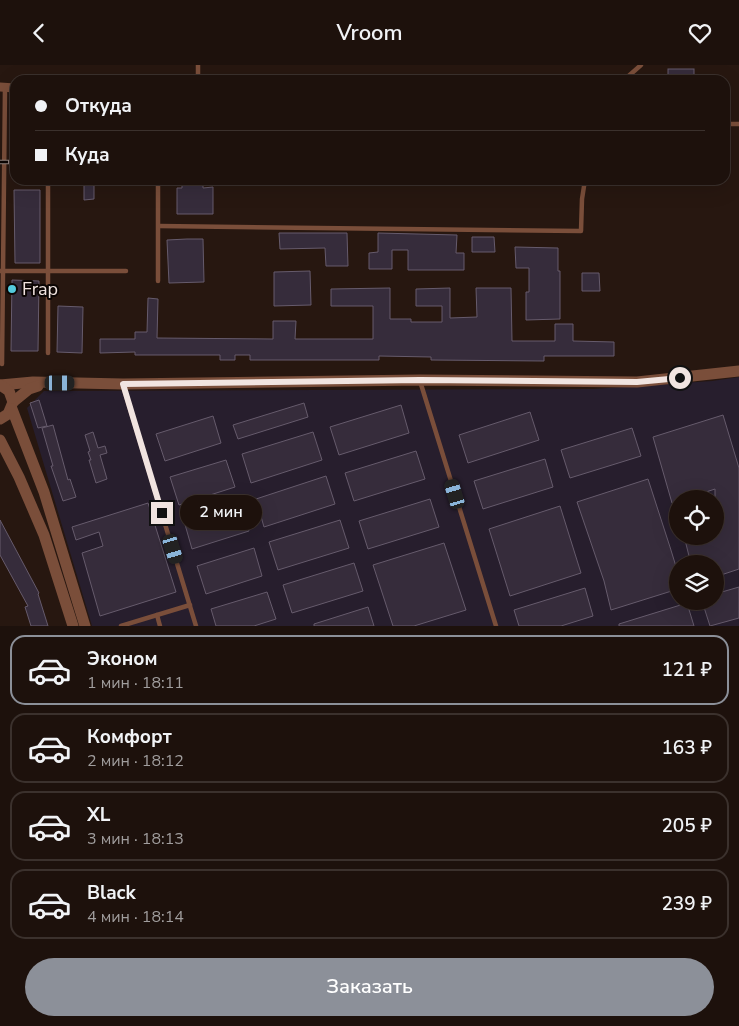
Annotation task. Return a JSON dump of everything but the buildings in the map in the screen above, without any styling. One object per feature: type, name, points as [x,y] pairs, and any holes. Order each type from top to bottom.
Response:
[{"type":"street","points":[[0,385],[33,382],[123,384],[420,380],[637,382],[739,371]]},
{"type":"street","points":[[0,419],[8,414],[12,406],[29,389],[52,383]]},
{"type":"street","points":[[0,385],[9,391],[12,406],[44,492],[85,626]]},
{"type":"street","points":[[0,440],[19,477],[44,535],[73,626]]},
{"type":"lane","points":[[630,75],[641,65]]},
{"type":"lane","points":[[2,364],[2,271],[7,88]]},
{"type":"lane","points":[[48,185],[48,353]]},
{"type":"lane","points":[[158,185],[158,281]]},
{"type":"lane","points":[[159,226],[581,231],[582,199],[585,185]]},
{"type":"lane","points":[[2,271],[126,271]]},
{"type":"lane","points":[[420,380],[496,626]]},
{"type":"lane","points":[[123,384],[196,626]]},
{"type":"lane","points":[[121,626],[190,605]]},
{"type":"lane","points":[[157,615],[160,626]]},
{"type":"shaded area","points":[[739,377],[739,626],[92,626],[27,408],[44,391],[593,389],[712,381]]},
{"type":"railway","points":[[0,162],[10,162]]},
{"type":"place","name":"Frap","points":[[12,289]]},
{"type":"route","points":[[162,513],[123,384],[420,380],[637,382],[680,378]]}]
